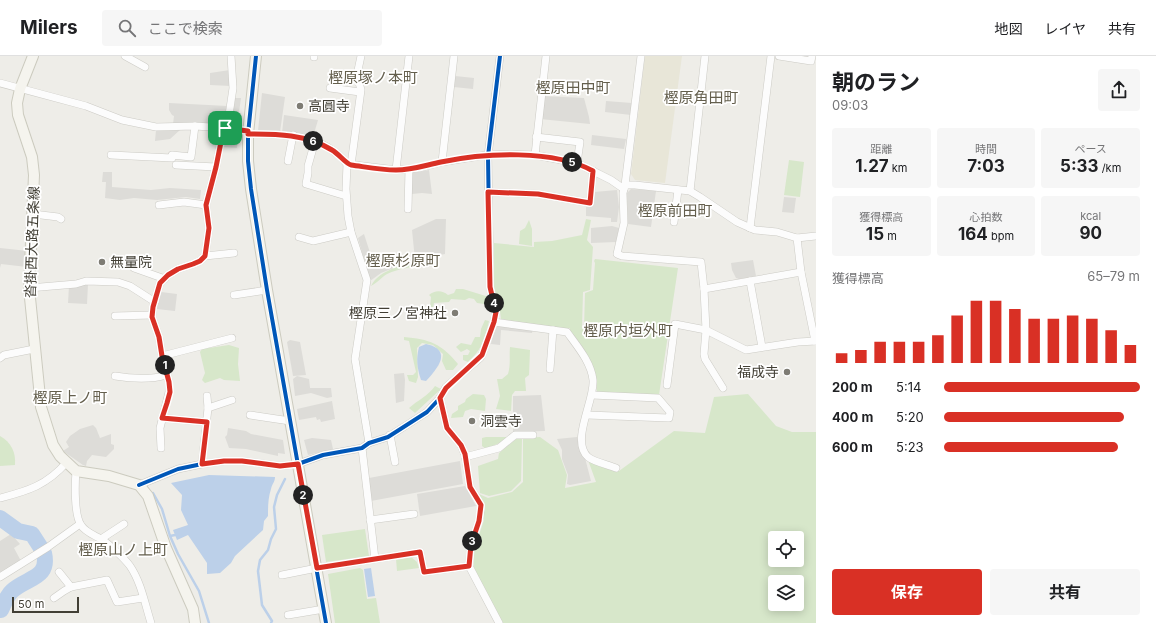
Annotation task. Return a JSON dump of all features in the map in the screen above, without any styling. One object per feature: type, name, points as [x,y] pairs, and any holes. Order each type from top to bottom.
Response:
[{"type":"main road","name":"沓掛西大路五条線","points":[[33,56],[20,89],[17,103],[18,114],[32,157],[34,175],[29,288],[40,407],[53,445],[76,471]]},
{"type":"main road","points":[[256,56],[248,132],[248,162],[251,189],[267,290],[326,623]]},
{"type":"main road","points":[[76,471],[109,476],[139,485],[148,496],[166,548],[193,609],[195,623]]},
{"type":"street","points":[[125,56],[145,67]]},
{"type":"street","points":[[161,448],[160,439],[162,418],[170,392],[159,337],[152,315],[160,283],[168,275],[178,269],[200,261],[205,256],[209,228],[206,205],[233,88],[231,56]]},
{"type":"street","points":[[361,56],[357,75],[360,92],[349,164],[346,196],[351,232],[367,280],[355,359],[369,443]]},
{"type":"street","points":[[396,170],[409,56]]},
{"type":"street","points":[[442,162],[454,56]]},
{"type":"street","points":[[139,485],[178,469],[202,464],[224,461],[242,461],[280,466],[298,464],[324,455],[362,448],[369,443],[390,435],[427,412],[440,398],[446,388],[482,355],[496,312],[490,287],[488,156],[500,56]]},
{"type":"street","points":[[534,155],[546,56]]},
{"type":"street","points":[[641,56],[625,187],[623,193],[624,223],[617,254],[701,262],[706,330],[704,354],[705,359],[723,388]]},
{"type":"street","points":[[690,191],[705,56]]},
{"type":"street","points":[[750,228],[772,56]]},
{"type":"street","points":[[779,56],[807,58]]},
{"type":"street","points":[[0,83],[86,106],[122,120],[156,127],[195,126],[293,135],[332,149],[349,164],[396,170],[419,168],[442,162],[488,156],[493,154],[534,155],[577,162],[625,187],[635,185],[690,191],[700,196],[737,222],[755,230],[777,232],[797,238],[816,236]]},
{"type":"street","points":[[330,88],[360,92]]},
{"type":"street","points":[[110,155],[172,158],[172,155],[191,157],[195,126]]},
{"type":"street","points":[[288,161],[293,135]]},
{"type":"street","points":[[536,137],[580,142],[577,162]]},
{"type":"street","points":[[315,142],[308,166],[306,184],[346,196]]},
{"type":"street","points":[[176,165],[216,167]]},
{"type":"street","points":[[408,209],[409,169]]},
{"type":"street","points":[[488,192],[538,194],[590,203],[593,171]]},
{"type":"street","points":[[674,222],[678,190]]},
{"type":"street","points":[[159,205],[184,202],[206,205]]},
{"type":"street","points":[[33,214],[58,217],[61,219]]},
{"type":"street","points":[[304,236],[313,242],[351,232]]},
{"type":"street","points":[[667,385],[675,324],[706,330],[746,350],[798,342],[815,341],[801,272],[797,238]]},
{"type":"street","points":[[205,256],[234,253]]},
{"type":"street","points":[[134,268],[165,279]]},
{"type":"street","points":[[704,289],[801,272]]},
{"type":"street","points":[[29,288],[76,284],[86,281],[118,282],[130,286],[155,302]]},
{"type":"street","points":[[750,281],[762,347]]},
{"type":"street","points":[[234,295],[267,290]]},
{"type":"street","points":[[115,316],[152,315]]},
{"type":"street","points":[[494,322],[567,332],[588,364],[593,380],[592,395],[582,437],[582,449],[589,458],[616,468]]},
{"type":"street","points":[[550,368],[553,330]]},
{"type":"street","points":[[162,356],[232,338]]},
{"type":"street","points":[[0,358],[4,355],[34,349]]},
{"type":"street","points":[[115,376],[138,379],[158,378],[167,375]]},
{"type":"street","points":[[587,415],[669,418],[670,412],[658,398],[592,395]]},
{"type":"street","points":[[202,464],[207,422],[208,396]]},
{"type":"street","points":[[440,398],[447,428],[461,445],[470,487],[481,505],[471,545],[469,566],[499,623]]},
{"type":"street","points":[[208,408],[232,400]]},
{"type":"street","points":[[250,414],[290,421]]},
{"type":"street","points":[[162,418],[207,422]]},
{"type":"street","points":[[390,435],[395,462]]},
{"type":"street","points":[[465,458],[499,448],[516,436],[533,435]]},
{"type":"street","points":[[362,448],[375,559]]},
{"type":"street","points":[[0,498],[35,488],[50,479],[67,462]]},
{"type":"street","points":[[76,471],[75,486],[80,524],[87,531],[101,539],[129,565],[143,598],[151,623]]},
{"type":"street","points":[[370,520],[414,514]]},
{"type":"street","points":[[0,577],[48,547],[80,524]]},
{"type":"street","points":[[101,539],[124,524]]},
{"type":"street","points":[[282,575],[420,552],[424,572],[469,566]]},
{"type":"street","points":[[59,572],[71,588]]},
{"type":"street","points":[[54,598],[71,588],[107,580],[117,602],[143,598]]},
{"type":"street","points":[[288,615],[324,609]]},
{"type":"shaded area","points":[[645,56],[682,56],[665,183],[635,180],[631,174]]},
{"type":"shaded area","points":[[230,70],[231,86],[210,85],[210,73]]},
{"type":"shaded area","points":[[455,76],[474,78],[473,89],[454,87]]},
{"type":"shaded area","points":[[262,93],[285,97],[280,132],[258,131]]},
{"type":"shaded area","points":[[543,96],[584,98],[590,124],[540,119]]},
{"type":"shaded area","points":[[235,98],[241,98],[237,127],[229,127]]},
{"type":"shaded area","points":[[606,101],[632,103],[631,115],[605,112]]},
{"type":"shaded area","points":[[169,103],[228,106],[224,126],[173,124],[174,116],[169,110]]},
{"type":"shaded area","points":[[284,115],[318,120],[313,137],[298,133],[282,133]]},
{"type":"shaded area","points":[[156,130],[180,130],[170,139],[155,141]]},
{"type":"shaded area","points":[[230,131],[238,133],[237,148],[223,147],[226,134]]},
{"type":"shaded area","points":[[592,135],[626,139],[624,149],[591,145]]},
{"type":"shaded area","points":[[429,170],[432,194],[412,194],[412,173]]},
{"type":"shaded area","points":[[103,172],[112,172],[112,187],[151,190],[170,188],[201,190],[200,199],[186,197],[157,200],[134,198],[120,200],[105,198],[106,182],[102,182]]},
{"type":"shaded area","points":[[631,189],[656,191],[651,227],[628,224],[627,193]]},
{"type":"shaded area","points":[[617,190],[619,207],[617,222],[611,222],[611,218],[586,216],[586,207],[592,207],[594,192]]},
{"type":"shaded area","points":[[784,197],[796,198],[794,213],[782,212]]},
{"type":"shaded area","points":[[436,219],[446,219],[445,254],[415,260],[412,230]]},
{"type":"shaded area","points":[[612,226],[619,228],[616,242],[591,243],[591,228]]},
{"type":"shaded area","points":[[364,234],[373,262],[391,255],[396,267],[381,273],[370,281],[358,238]]},
{"type":"shaded area","points":[[0,248],[28,251],[27,267],[1,264],[0,268]]},
{"type":"shaded area","points":[[753,260],[756,276],[739,279],[736,278],[732,270],[731,263]]},
{"type":"shaded area","points":[[88,284],[87,304],[68,303],[69,286]]},
{"type":"shaded area","points":[[161,292],[177,294],[175,311],[157,309],[157,302]]},
{"type":"shaded area","points":[[500,325],[533,329],[532,333],[501,330],[500,345],[491,344],[495,328]]},
{"type":"shaded area","points":[[290,340],[300,342],[306,375],[293,376],[287,342]]},
{"type":"shaded area","points":[[404,373],[404,401],[396,403],[394,374]]},
{"type":"shaded area","points":[[297,376],[309,379],[310,388],[331,388],[332,397],[327,398],[311,393],[295,396],[293,379]]},
{"type":"shaded area","points":[[541,395],[545,431],[513,432],[513,396]]},
{"type":"shaded area","points":[[332,401],[335,419],[321,422],[320,419],[317,420],[316,417],[299,420],[297,409]]},
{"type":"shaded area","points":[[93,425],[96,428],[100,438],[111,434],[111,444],[114,445],[114,449],[106,457],[92,455],[87,461],[86,466],[63,451],[69,447],[66,442],[70,436],[80,429]]},
{"type":"shaded area","points":[[228,428],[283,440],[285,454],[278,453],[278,456],[246,449],[229,448],[225,437],[227,435]]},
{"type":"shaded area","points":[[577,437],[580,450],[585,458],[591,481],[570,485],[567,484],[568,475],[562,459],[562,450],[557,439]]},
{"type":"shaded area","points":[[312,438],[331,440],[333,449],[308,455],[304,440]]},
{"type":"shaded area","points":[[460,461],[463,484],[371,501],[369,478]]},
{"type":"shaded area","points":[[465,486],[476,506],[420,516],[417,494]]},
{"type":"shaded area","points":[[11,534],[20,544],[14,548],[21,561],[0,573],[0,541]]},
{"type":"green space","points":[[789,160],[804,162],[800,197],[784,195]]},
{"type":"green space","points":[[586,219],[591,220],[587,240],[593,247],[590,290],[583,292],[582,328],[584,328],[585,293],[593,290],[595,259],[678,268],[659,395],[597,393],[595,372],[569,333],[570,328],[564,330],[501,319],[499,304],[494,290],[494,243],[534,247],[534,242],[552,241],[582,235]]},
{"type":"green space","points":[[529,220],[532,229],[532,246],[519,244],[520,231],[525,228]]},
{"type":"green space","points":[[426,261],[437,262],[435,265],[416,266],[389,273],[371,286],[375,280],[388,271],[404,265]]},
{"type":"green space","points":[[456,289],[463,289],[489,297],[491,305],[477,303],[474,299],[469,298],[465,300],[451,299],[449,302],[434,303],[431,317],[429,318],[431,297],[429,295],[438,291],[448,295],[454,293]]},
{"type":"green space","points":[[485,320],[489,321],[486,334],[480,348],[468,362],[463,360],[463,355],[468,355],[470,351],[467,349],[461,352],[456,347],[461,343],[471,345],[475,337],[480,337],[481,329]]},
{"type":"green space","points":[[404,337],[421,339],[440,347],[458,364],[453,370],[446,370],[442,361],[443,354],[433,345],[422,343],[417,348],[418,377],[416,383],[409,381],[407,375],[413,375],[416,372],[409,341],[404,340]]},
{"type":"green space","points":[[229,345],[239,348],[238,364],[240,381],[224,380],[220,378],[205,383],[202,380],[205,373],[200,352],[202,349]]},
{"type":"green space","points":[[510,347],[530,350],[529,375],[525,378],[526,391],[515,391],[512,395],[511,411],[496,409],[500,396],[497,379],[502,379],[508,374],[510,364]]},
{"type":"green space","points":[[435,386],[441,389],[415,413],[409,408],[426,395]]},
{"type":"green space","points":[[473,394],[484,395],[486,399],[485,411],[471,409],[465,411],[463,417],[451,418],[452,414],[458,410],[458,406],[465,402],[466,399]]},
{"type":"green space","points":[[748,394],[776,426],[792,432],[816,432],[816,623],[502,623],[474,572],[473,553],[484,520],[484,506],[479,494],[488,498],[512,492],[523,482],[523,438],[540,437],[558,450],[567,475],[565,488],[596,482],[588,460],[619,471],[674,431],[705,433],[714,397]]},
{"type":"green space","points":[[0,436],[10,444],[15,456],[15,465],[0,466]]},
{"type":"green space","points":[[506,437],[506,440],[486,449],[482,446],[482,438]]},
{"type":"green space","points":[[516,439],[522,439],[521,481],[511,491],[489,496],[480,493],[478,466],[498,459],[499,453]]},
{"type":"green space","points":[[365,529],[369,556],[326,562],[322,535]]},
{"type":"green space","points":[[411,557],[417,562],[419,568],[397,571],[396,559]]},
{"type":"green space","points":[[360,568],[363,570],[367,599],[376,598],[380,623],[335,623],[328,574]]},
{"type":"water","points":[[426,344],[439,350],[441,360],[435,371],[426,381],[421,380],[417,360],[419,347]]},
{"type":"water","points":[[209,475],[275,477],[275,480],[271,487],[268,516],[264,521],[263,530],[235,556],[231,563],[220,573],[207,574],[207,563],[188,535],[177,540],[173,530],[188,525],[181,510],[182,495],[171,483]]},
{"type":"water","points":[[371,568],[375,596],[368,597],[364,569]]},
{"type":"waterway","points":[[271,623],[272,621],[262,605],[258,571],[260,560],[268,550],[276,529],[274,507],[277,495],[285,479]]},
{"type":"waterway","points":[[153,493],[162,509],[170,536]]},
{"type":"waterway","points":[[0,518],[18,531],[32,534],[41,548]]},
{"type":"waterway","points":[[175,535],[170,536],[178,554],[199,591],[209,623]]},
{"type":"waterway","points":[[1,610],[7,597],[12,591],[36,576],[44,568],[44,553]]},
{"type":"cycle path","points":[[256,56],[248,134],[248,161],[251,189],[267,290],[326,623]]},
{"type":"cycle path","points":[[139,485],[178,469],[202,464],[224,461],[242,461],[280,466],[298,464],[323,455],[362,448],[369,443],[388,437],[427,412],[440,398],[446,387],[480,358],[494,322],[496,311],[490,287],[488,156],[500,56]]},
{"type":"place","name":"高圓寺","points":[[300,106]]},
{"type":"place","name":"無量院","points":[[102,262]]},
{"type":"place","name":"樫原三ノ宮神社","points":[[455,313]]},
{"type":"place","name":"福成寺","points":[[787,372]]},
{"type":"place","name":"洞雲寺","points":[[472,421]]},
{"type":"district","name":"樫原塚ノ本町","points":[[373,78]]},
{"type":"district","name":"樫原田中町","points":[[573,88]]},
{"type":"district","name":"樫原角田町","points":[[701,98]]},
{"type":"district","name":"樫原前田町","points":[[675,211]]},
{"type":"district","name":"樫原杉原町","points":[[403,261]]},
{"type":"district","name":"樫原内垣外町","points":[[628,331]]},
{"type":"district","name":"樫原上ノ町","points":[[70,398]]},
{"type":"district","name":"樫原山ノ上町","points":[[123,550]]},
{"type":"route","points":[[225,128],[248,131],[248,134],[293,135],[306,138],[332,149],[341,156],[347,164],[351,165],[396,170],[419,168],[442,162],[488,156],[493,154],[511,154],[534,155],[577,162],[593,171],[590,203],[538,194],[488,192],[490,287],[496,312],[494,322],[480,358],[464,370],[446,388],[440,398],[447,428],[461,445],[465,454],[470,487],[481,505],[479,521],[471,545],[469,566],[424,572],[420,552],[317,568],[298,464],[280,466],[242,461],[224,461],[202,464],[207,422],[170,420],[162,418],[170,392],[159,337],[152,317],[153,307],[160,283],[168,275],[178,269],[200,261],[205,256],[209,228],[206,205],[225,128]]}]
